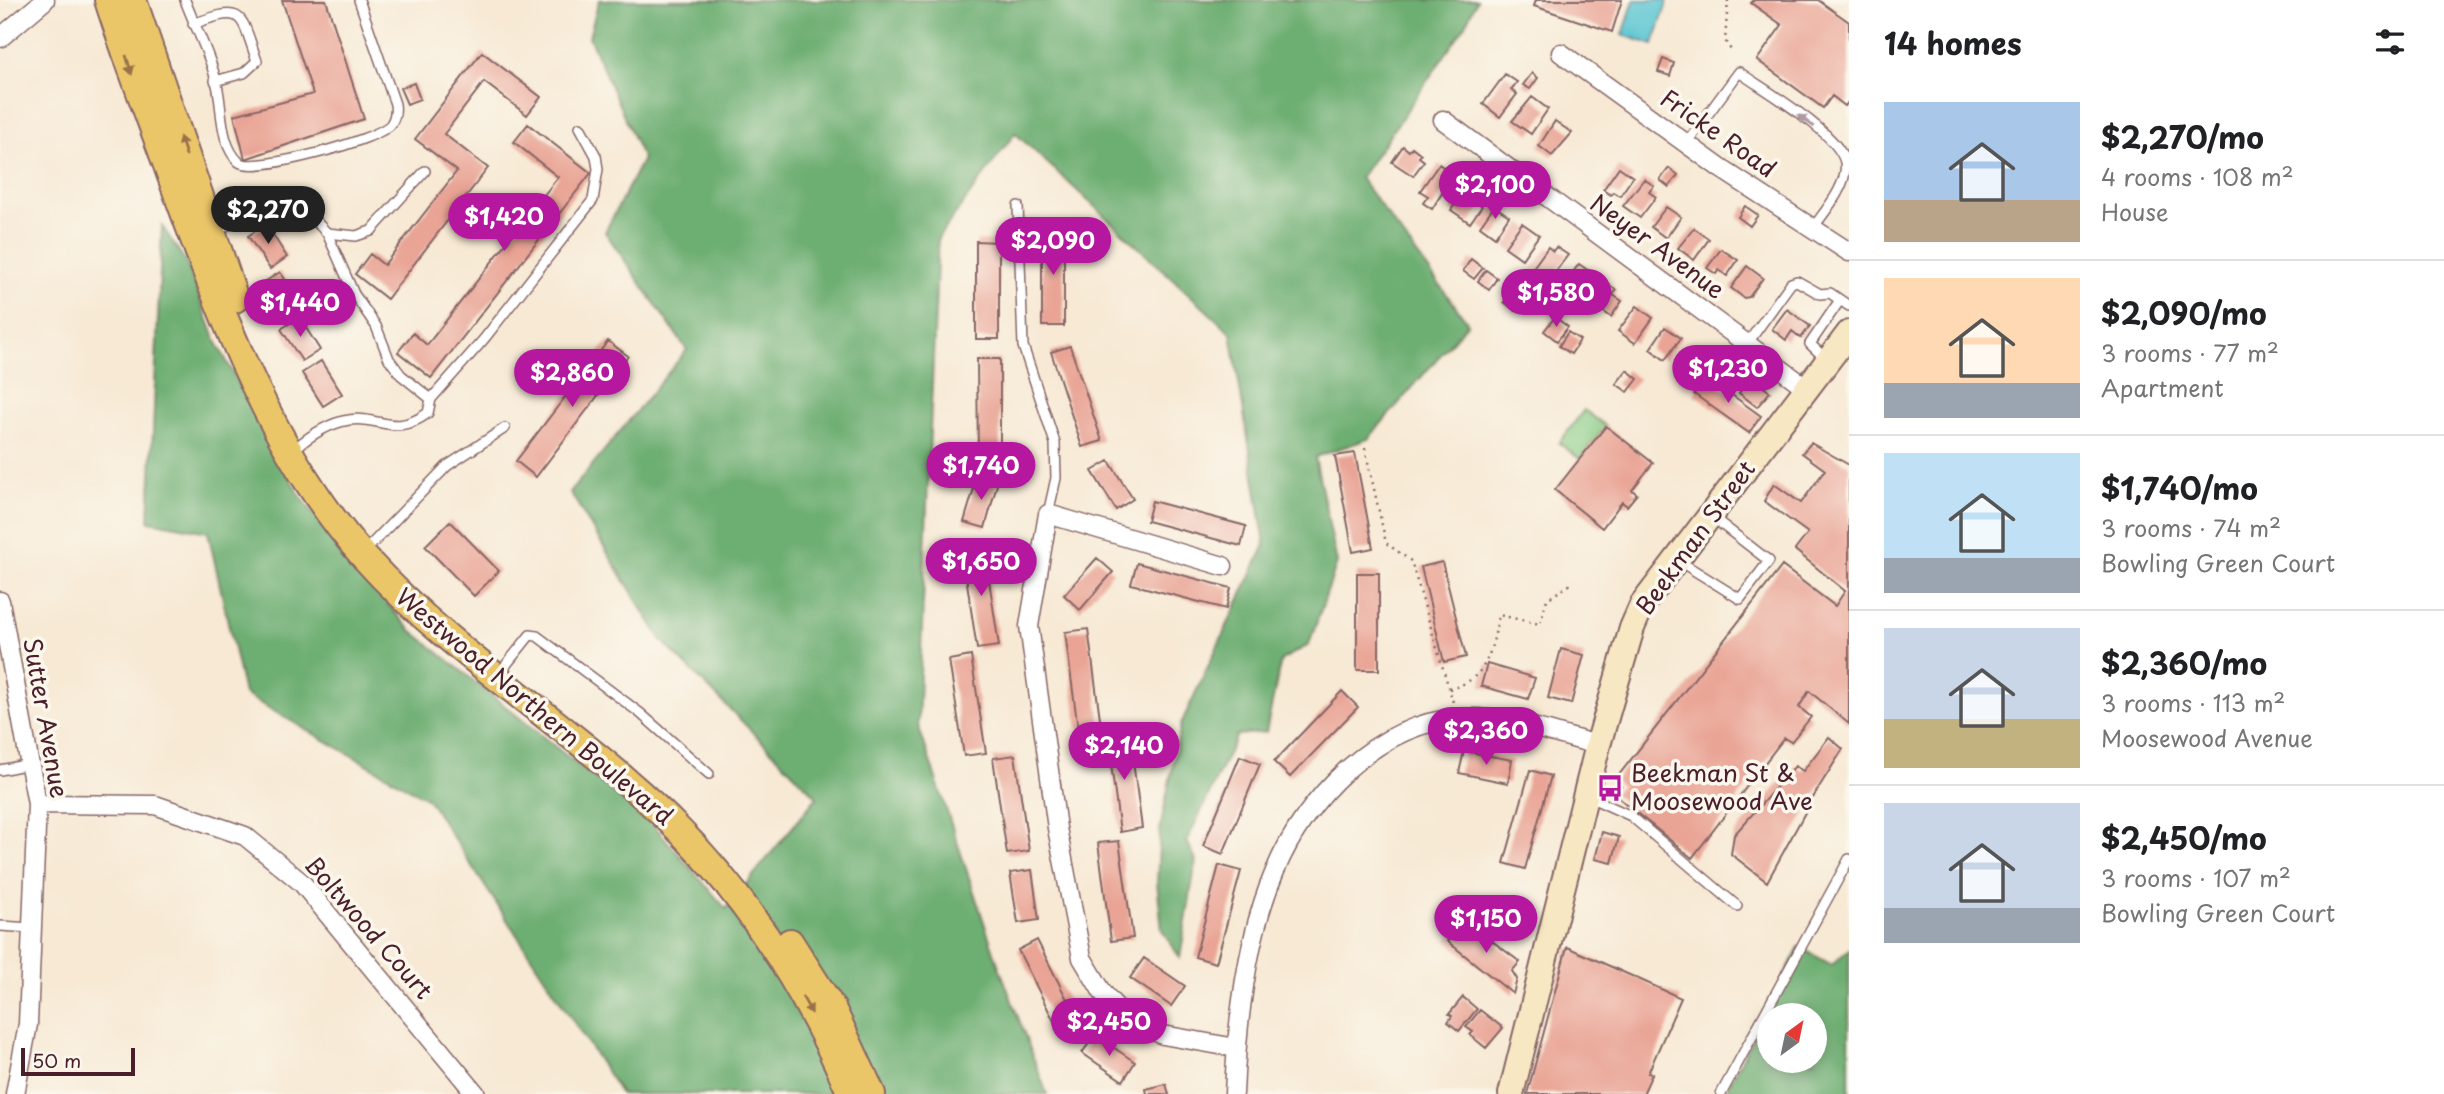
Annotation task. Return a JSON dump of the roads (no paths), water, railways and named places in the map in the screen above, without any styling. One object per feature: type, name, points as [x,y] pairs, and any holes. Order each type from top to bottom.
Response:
[{"type":"main road","name":"Westwood Northern Boulevard","points":[[108,0],[134,84],[297,447],[334,489],[368,548],[438,608],[500,672],[669,820],[708,863],[782,961],[812,1013],[851,1094]]},
{"type":"main road","name":"Westwood Northern Boulevard","points":[[133,0],[204,238]]},
{"type":"main road","name":"Beekman Street","points":[[1511,1094],[1598,745],[1632,628],[1642,605],[1849,333]]},
{"type":"main road","name":"Westwood Northern Boulevard","points":[[500,672],[626,760],[679,807],[719,848],[776,920],[806,966],[855,1054],[872,1094]]},
{"type":"street","points":[[0,38],[45,0]]},
{"type":"street","name":"Fricke Road","points":[[1561,53],[1686,144],[1849,252]]},
{"type":"street","name":"Neyer Avenue","points":[[1443,120],[1808,388]]},
{"type":"street","points":[[1223,566],[1048,513],[1029,626],[1057,828],[1082,958],[1102,993],[1125,1017],[1163,1035],[1236,1048]]},
{"type":"street","name":"Sutter Avenue","points":[[0,601],[37,804],[27,1024],[15,1094]]},
{"type":"street","points":[[1234,1094],[1236,1048],[1262,908],[1275,870],[1289,843],[1331,787],[1362,757],[1416,727],[1458,718],[1501,721],[1598,745]]},
{"type":"street","name":"Boltwood Court","points":[[37,804],[155,804],[245,836],[302,883],[476,1094]]},
{"type":"lane","points":[[185,0],[215,81],[232,152],[239,162],[256,167],[378,134],[390,125],[396,113],[395,104],[359,0]]},
{"type":"lane","points":[[193,24],[224,13],[232,13],[242,19],[257,61],[244,73],[215,81]]},
{"type":"lane","points":[[1686,144],[1739,72],[1835,142],[1846,163],[1842,187],[1813,228]]},
{"type":"lane","points":[[297,447],[331,425],[352,419],[388,425],[415,422],[428,413],[431,398],[484,339],[593,200],[598,169],[596,156],[580,127]]},
{"type":"lane","points":[[327,233],[356,236],[372,231],[425,171]]},
{"type":"lane","points":[[204,238],[277,198],[298,204],[327,233],[354,294],[376,326],[389,359],[401,375],[431,398]]},
{"type":"lane","points":[[1018,206],[1023,345],[1055,443],[1056,478],[1048,513]]},
{"type":"lane","points":[[1747,344],[1791,283],[1797,281],[1820,294],[1830,293],[1845,303],[1810,344],[1829,360]]},
{"type":"lane","points":[[368,548],[447,466],[505,428]]},
{"type":"lane","points":[[1677,560],[1740,599],[1769,561],[1711,516]]},
{"type":"lane","points":[[500,672],[530,635],[537,636],[640,713],[709,774]]},
{"type":"lane","points":[[0,770],[30,764]]},
{"type":"lane","points":[[1586,795],[1631,817],[1737,906]]},
{"type":"lane","points":[[1721,1094],[1849,859]]},
{"type":"lane","points":[[0,926],[32,928]]},
{"type":"water","points":[[1634,0],[1668,0],[1653,45],[1623,35]]},
{"type":"place","name":"Beekman St & Moosewood Ave","points":[[1610,788]]}]
